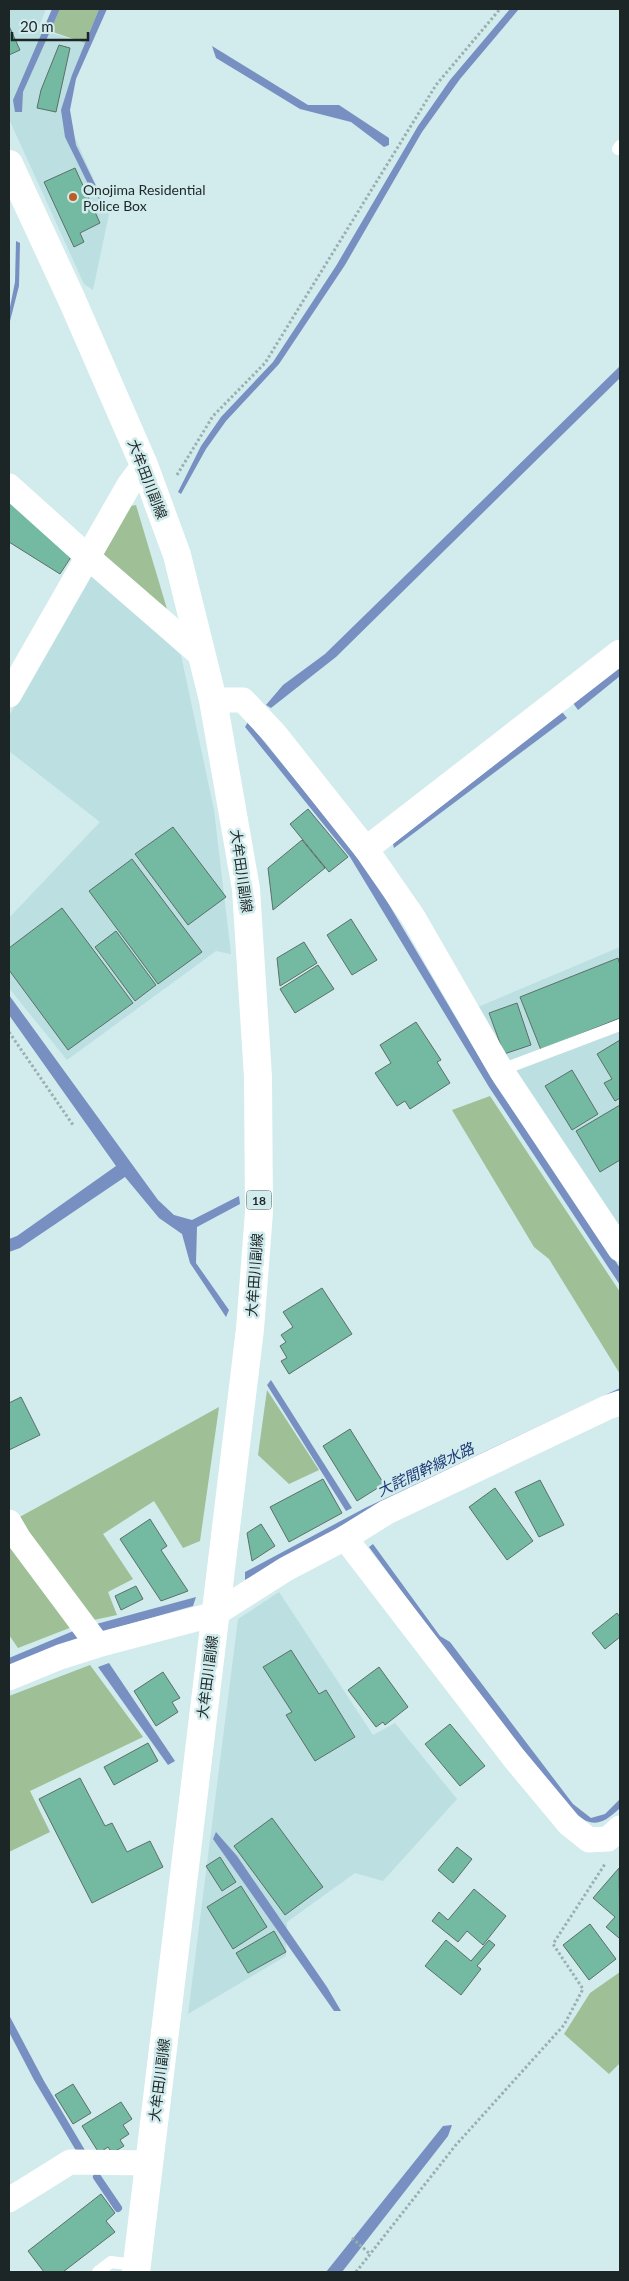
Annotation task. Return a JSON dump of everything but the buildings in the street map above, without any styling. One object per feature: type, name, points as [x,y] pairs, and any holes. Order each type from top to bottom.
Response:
[{"type":"main road","name":"大牟田川副線","points":[[9,164],[72,300],[144,465],[176,555],[213,700],[246,889],[258,1077],[259,1192],[250,1329],[136,2268]]},
{"type":"street","points":[[9,695],[129,485],[144,465]]},
{"type":"street","points":[[9,486],[88,558],[201,655]]},
{"type":"street","points":[[366,849],[620,652]]},
{"type":"street","points":[[213,700],[244,700],[275,734],[366,849],[413,917],[501,1070],[620,1248]]},
{"type":"street","points":[[9,1678],[60,1657],[98,1645],[215,1614],[286,1569],[402,1505],[608,1406],[620,1403]]},
{"type":"street","points":[[9,1522],[19,1539],[98,1645]]},
{"type":"street","points":[[344,1538],[514,1758],[568,1824],[589,1840],[614,1834]]},
{"type":"street","points":[[9,2200],[70,2162],[149,2163]]},
{"type":"lane","points":[[501,1070],[620,1025]]},
{"type":"lane","points":[[98,2272],[111,2262],[136,2268]]},
{"type":"path","points":[[144,465],[168,486],[173,481],[213,416],[265,363],[436,85],[500,9]]},
{"type":"path","points":[[9,1032],[73,1125]]},
{"type":"path","points":[[356,2272],[455,2146],[564,2025],[583,1989],[553,1944],[609,1858],[614,1834]]},
{"type":"path","points":[[352,2238],[370,2254]]},
{"type":"shaded area","points":[[9,9],[46,9],[38,29],[85,43],[64,113],[109,214],[93,290],[84,284],[9,119]]},
{"type":"shaded area","points":[[90,573],[181,655],[214,810],[231,954],[216,951],[67,1060],[9,988],[9,918],[100,822],[9,751],[9,716]]},
{"type":"shaded area","points":[[620,947],[620,1229],[507,1067],[478,1007]]},
{"type":"shaded area","points":[[279,1592],[373,1735],[395,1723],[457,1799],[383,1881],[355,1873],[287,1922],[286,1956],[188,2014],[238,1619]]},
{"type":"green space","points":[[60,9],[99,9],[85,43],[50,31]]},
{"type":"green space","points":[[136,505],[167,609],[101,559],[126,507]]},
{"type":"green space","points":[[490,1096],[620,1292],[620,1374],[549,1259],[534,1247],[452,1110]]},
{"type":"green space","points":[[267,1390],[319,1470],[289,1484],[258,1455]]},
{"type":"green space","points":[[219,1407],[200,1541],[183,1548],[154,1501],[103,1534],[133,1579],[108,1592],[117,1615],[89,1621],[16,1519]]},
{"type":"green space","points":[[16,1545],[72,1627],[18,1648],[9,1635],[9,1548]]},
{"type":"green space","points":[[90,1665],[143,1737],[30,1791],[50,1832],[9,1852],[9,1696]]},
{"type":"green space","points":[[620,1972],[620,2063],[609,2074],[564,2034],[590,1993]]},
{"type":"water","points":[[52,9],[60,9],[23,92],[22,112],[15,112],[13,100]]},
{"type":"water","points":[[99,9],[107,9],[76,79],[70,110],[76,145],[97,188],[100,200],[91,190],[65,137],[61,110],[72,75]]},
{"type":"water","points":[[510,9],[519,9],[460,79],[422,132],[345,265],[279,364],[226,421],[206,449],[181,494],[178,492],[201,446],[221,417],[273,362],[336,266],[418,126],[450,80]]},
{"type":"water","points":[[212,46],[308,105],[339,105],[389,138],[389,145],[384,147],[351,122],[300,109],[216,58]]},
{"type":"water","points":[[16,241],[20,243],[19,286],[9,325],[9,312],[15,282]]},
{"type":"water","points":[[620,366],[620,378],[336,657],[271,708],[266,705],[283,685],[325,654]]},
{"type":"water","points":[[620,666],[620,676],[578,710],[573,703]]},
{"type":"water","points":[[562,712],[567,718],[394,848],[393,844]]},
{"type":"water","points":[[248,722],[368,869],[495,1084],[620,1268],[620,1285],[489,1087],[350,857],[245,727]]},
{"type":"water","points":[[9,995],[158,1200],[174,1215],[192,1220],[239,1196],[240,1204],[197,1227],[196,1263],[229,1310],[226,1317],[190,1263],[182,1234],[159,1218],[125,1177],[20,1248],[9,1252],[9,1239],[17,1236],[116,1166],[9,1015]]},
{"type":"water","points":[[271,1380],[352,1508],[346,1511],[267,1385]]},
{"type":"water","points":[[620,1388],[620,1399],[369,1515],[245,1580],[245,1572],[365,1508]]},
{"type":"water","points":[[373,1544],[440,1636],[450,1642],[573,1804],[591,1818],[605,1814],[620,1799],[620,1808],[613,1815],[594,1823],[583,1819],[569,1809],[441,1645],[369,1547]]},
{"type":"water","points":[[196,1597],[193,1606],[84,1637],[9,1667],[9,1658],[78,1629]]},
{"type":"water","points":[[109,1663],[175,1761],[168,1765],[98,1667]]},
{"type":"water","points":[[216,1832],[237,1856],[327,1987],[341,2011],[334,2011],[213,1839]]},
{"type":"water","points":[[9,2015],[44,2081],[86,2152],[78,2154],[34,2080],[9,2032]]},
{"type":"water","points":[[452,2125],[448,2136],[342,2272],[326,2272],[443,2126]]},
{"type":"waterway","points":[[97,2177],[118,2208]]},
{"type":"place","name":"Onojima Residential Police Box","points":[[73,197]]},
{"type":"water label","name":"大詫間幹線水路","points":[[425,1469]]}]
